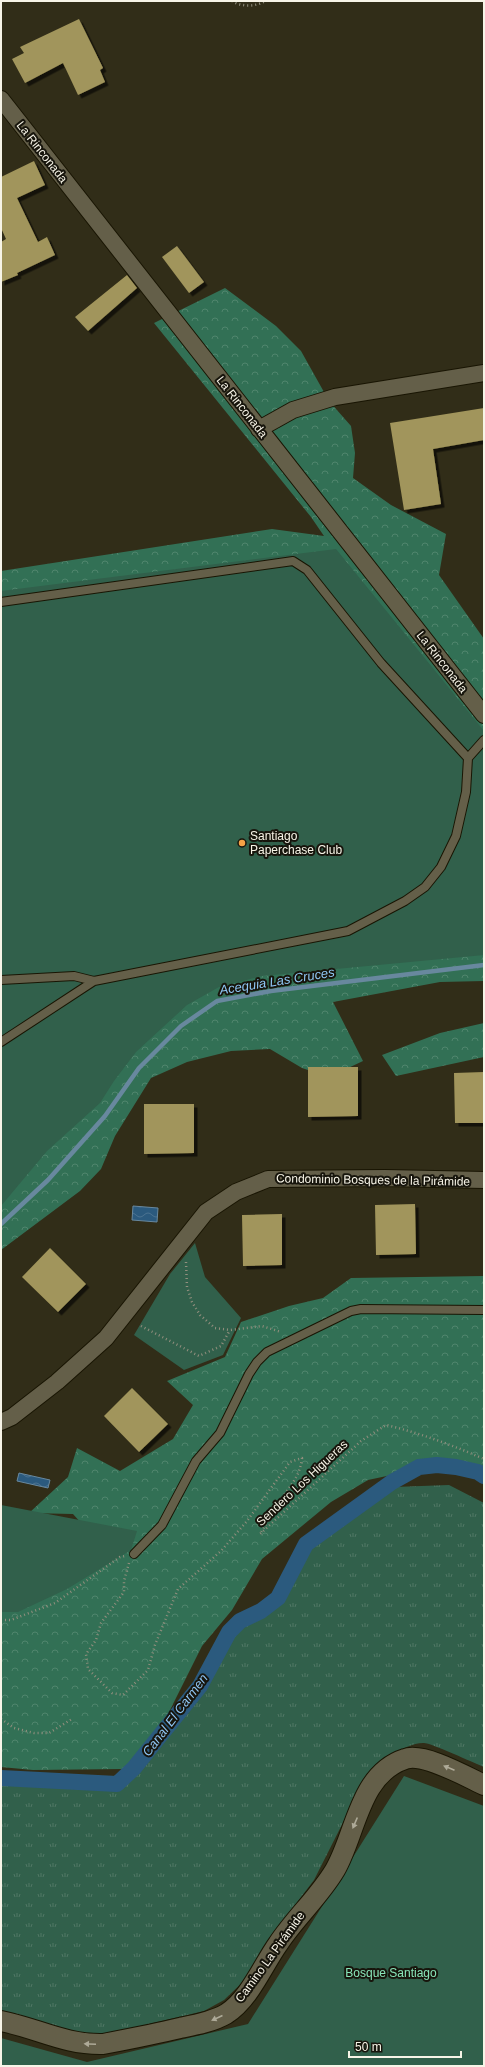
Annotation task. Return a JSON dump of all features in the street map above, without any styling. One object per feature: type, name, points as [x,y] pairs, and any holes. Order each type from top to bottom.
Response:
[{"type":"street","name":"La Rinconada","points":[[1,99],[484,715]]},
{"type":"street","points":[[259,428],[293,410],[335,397],[484,373]]},
{"type":"street","name":"Condominio Bosques de la Pirámide","points":[[1,1422],[12,1417],[57,1382],[106,1338],[206,1212],[236,1192],[268,1178],[484,1180]]},
{"type":"street","name":"Camino La Pirámide","points":[[1,2021],[73,2043],[90,2045],[103,2044],[200,2024],[227,2014],[243,1998],[278,1943],[335,1869],[366,1795],[374,1781],[382,1772],[406,1758],[418,1758],[449,1768],[484,1785]]},
{"type":"lane","points":[[1,602],[293,561],[307,570],[381,663],[468,758]]},
{"type":"lane","points":[[1,1042],[94,981],[348,931],[405,901],[425,887],[441,867],[456,836],[466,792],[468,758],[484,740]]},
{"type":"lane","points":[[1,980],[74,976],[94,981]]},
{"type":"lane","points":[[134,1554],[162,1525],[196,1461],[220,1433],[257,1362],[267,1352],[351,1311],[361,1309],[484,1310]]},
{"type":"path","points":[[232,1],[238,5],[260,4],[265,1]]},
{"type":"path","points":[[186,1256],[187,1287],[192,1302],[200,1315],[215,1328],[230,1330],[262,1326],[297,1338]]},
{"type":"path","points":[[141,1326],[199,1356],[221,1346],[230,1330]]},
{"type":"path","name":"Sendero Los Higueras","points":[[134,1554],[130,1558],[124,1581],[124,1592],[102,1623],[96,1640],[86,1654],[88,1669],[112,1693],[123,1696],[148,1670],[155,1645],[178,1589],[222,1551],[247,1521],[290,1462],[302,1458],[301,1468],[294,1484],[280,1499],[260,1534],[361,1441],[386,1425],[413,1431],[456,1445],[484,1459]]},
{"type":"path","points":[[1,1620],[11,1620],[55,1603],[120,1557],[134,1554]]},
{"type":"path","points":[[1,1719],[14,1728],[34,1734],[49,1733],[72,1719]]},
{"type":"green space","name":"Santiago Paperchase Club","points":[[225,288],[276,326],[301,351],[329,401],[351,426],[355,453],[353,478],[391,505],[446,534],[439,575],[484,639],[484,981],[440,982],[333,1002],[363,1061],[329,1077],[302,1068],[270,1049],[231,1051],[187,1062],[151,1078],[115,1136],[101,1169],[80,1191],[1,1250],[1,571],[272,529],[324,536],[311,517],[154,323]]},
{"type":"green space","name":"Santiago Paperchase Club","points":[[336,549],[484,731],[484,955],[262,976],[219,987],[187,1005],[136,1052],[114,1081],[100,1103],[47,1151],[1,1206],[1,591]]},
{"type":"green space","points":[[484,1023],[484,1057],[396,1076],[382,1055],[440,1033]]},
{"type":"green space","points":[[195,1243],[205,1277],[241,1318],[223,1355],[184,1370],[134,1335],[170,1274]]},
{"type":"green space","points":[[484,1276],[484,1482],[454,1471],[410,1471],[368,1480],[331,1502],[262,1559],[232,1610],[202,1646],[165,1720],[142,1750],[123,1769],[33,1770],[1,1767],[1,1599],[92,1535],[73,1514],[29,1513],[68,1477],[77,1448],[120,1471],[173,1439],[193,1405],[167,1381],[225,1357],[241,1322],[289,1306],[323,1298],[351,1278]]},
{"type":"green space","points":[[449,1485],[484,1503],[484,1767],[424,1743],[408,1746],[376,1768],[365,1779],[314,1880],[279,1926],[249,1976],[224,2000],[204,2011],[102,2035],[67,2032],[1,2013],[1,1783],[119,1789],[138,1772],[203,1690],[222,1641],[276,1593],[293,1560],[320,1538],[394,1487]]},
{"type":"green space","points":[[1,1505],[137,1531],[131,1550],[67,1589],[18,1612],[1,1612]]},
{"type":"green space","name":"Bosque Santiago","points":[[404,1776],[484,1806],[484,2066],[1,2066],[1,2038],[87,2062],[248,2024]]},
{"type":"water","points":[[133,1206],[158,1208],[157,1222],[132,1220]]},
{"type":"water","points":[[19,1473],[50,1480],[48,1488],[17,1481]]},
{"type":"building","points":[[79,19],[103,68],[100,70],[105,82],[78,95],[63,63],[25,83],[12,59],[24,53],[20,47]]},
{"type":"building","points":[[34,161],[45,185],[17,198],[38,242],[47,237],[55,255],[17,273],[18,275],[1,282],[1,242],[6,239],[1,228],[1,177]]},
{"type":"building","points":[[177,246],[204,282],[189,293],[162,257]]},
{"type":"building","points":[[127,275],[137,288],[88,331],[75,317]]},
{"type":"building","points":[[484,408],[484,440],[433,449],[441,504],[404,510],[390,423]]},
{"type":"building","points":[[308,1067],[358,1067],[358,1116],[308,1117]]},
{"type":"building","points":[[484,1072],[484,1123],[455,1123],[454,1073]]},
{"type":"building","points":[[144,1104],[194,1104],[194,1153],[144,1154]]},
{"type":"building","points":[[415,1204],[416,1254],[376,1255],[375,1205]]},
{"type":"building","points":[[282,1214],[282,1265],[243,1266],[242,1215]]},
{"type":"building","points":[[50,1248],[86,1284],[58,1312],[22,1277]]},
{"type":"building","points":[[132,1388],[168,1424],[139,1452],[104,1416]]},
{"type":"waterway","name":"Acequia Las Cruces","points":[[1,1224],[48,1180],[105,1116],[139,1068],[181,1026],[217,1001],[271,991],[484,965]]},
{"type":"waterway","name":"Canal El Carmen","points":[[1,1778],[117,1784],[134,1768],[200,1686],[229,1632],[240,1621],[261,1611],[278,1598],[306,1544],[392,1482],[419,1467],[437,1465],[456,1467],[478,1472],[484,1476]]},
{"type":"place","name":"Santiago Paperchase Club","points":[[242,843]]}]
